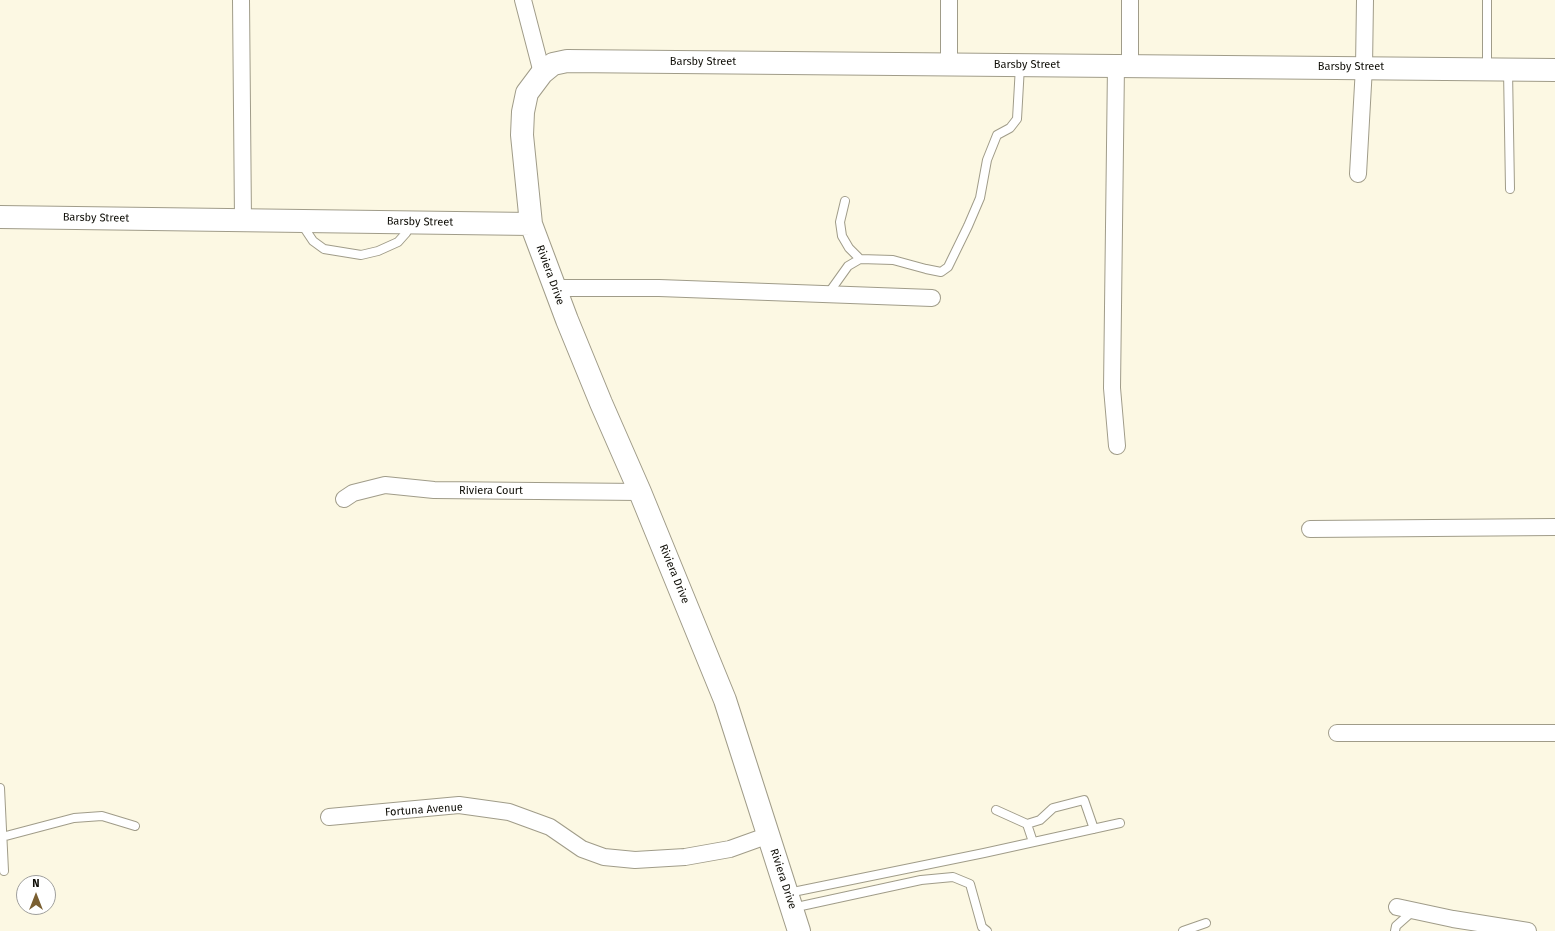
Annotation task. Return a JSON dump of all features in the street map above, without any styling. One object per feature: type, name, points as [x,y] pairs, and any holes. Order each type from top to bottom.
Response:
[{"type":"street","points":[[241,0],[243,220]]},
{"type":"street","points":[[523,0],[542,73]]},
{"type":"street","points":[[949,0],[949,64]]},
{"type":"street","points":[[1117,446],[1112,388],[1123,65],[1130,0]]},
{"type":"street","points":[[1358,174],[1364,67],[1365,0]]},
{"type":"street","name":"Barsby Street","points":[[0,217],[531,224],[522,134],[523,112],[527,93],[542,73],[553,64],[567,61],[1364,67],[1555,70]]},
{"type":"street","name":"Riviera Drive","points":[[531,224],[554,288],[601,403],[640,492],[725,700],[799,931]]},
{"type":"street","points":[[554,288],[658,288],[932,298]]},
{"type":"street","name":"Riviera Court","points":[[344,499],[353,493],[385,485],[434,490],[640,492]]},
{"type":"street","points":[[1310,529],[1555,527]]},
{"type":"street","points":[[1337,733],[1555,733]]},
{"type":"street","name":"Fortuna Avenue","points":[[329,817],[458,805],[509,812],[550,827],[582,848],[604,857],[635,860],[685,857],[730,848],[768,835]]},
{"type":"street","points":[[1397,907],[1528,931]]},
{"type":"lane","points":[[1487,69],[1488,0]]},
{"type":"lane","points":[[828,295],[848,266],[860,259],[893,260],[941,272],[948,267],[980,198],[987,160],[997,135],[1010,128],[1017,119],[1020,65]]},
{"type":"lane","points":[[1508,69],[1510,189]]},
{"type":"lane","points":[[845,201],[840,222],[842,236],[849,248],[860,259]]},
{"type":"lane","points":[[299,221],[313,240],[324,249],[361,255],[378,251],[398,242],[406,233],[412,222]]},
{"type":"lane","points":[[0,788],[4,871]]},
{"type":"lane","points":[[996,810],[1027,824],[1040,820],[1053,808],[1084,800],[1094,829]]},
{"type":"lane","points":[[2,837],[74,818],[102,816],[135,826]]},
{"type":"lane","points":[[1027,824],[1033,842]]},
{"type":"lane","points":[[790,901],[1033,842],[1120,824]]},
{"type":"lane","points":[[790,901],[921,880],[953,877],[970,884],[982,927],[987,931]]},
{"type":"lane","points":[[1395,931],[1396,926],[1413,911]]},
{"type":"lane","points":[[1183,931],[1206,923]]}]
